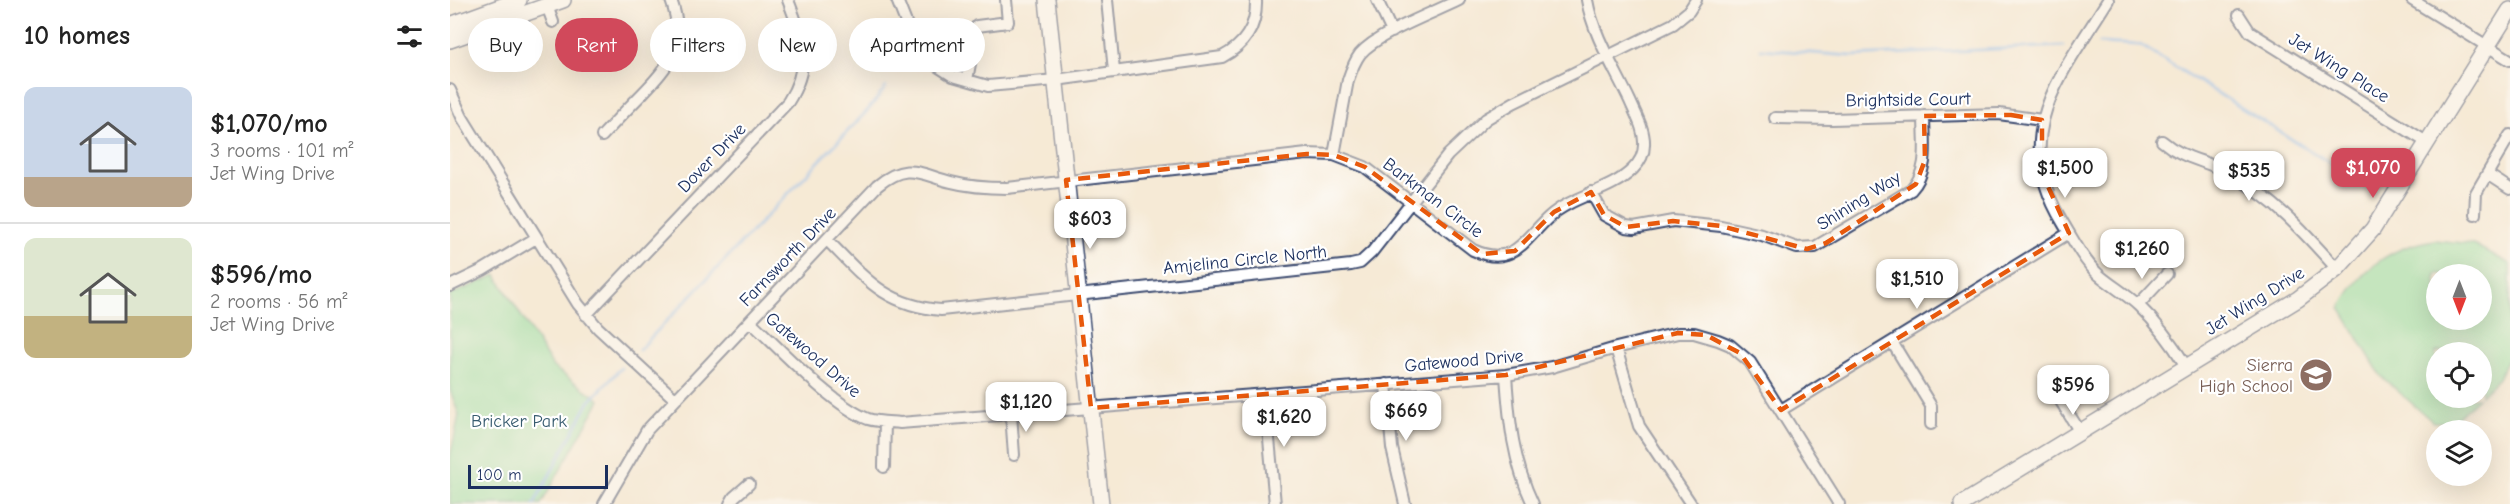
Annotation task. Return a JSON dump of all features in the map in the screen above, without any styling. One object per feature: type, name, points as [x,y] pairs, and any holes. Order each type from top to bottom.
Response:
[{"type":"main road","points":[[450,25],[519,0]]},
{"type":"main road","points":[[450,40],[563,0]]},
{"type":"main road","points":[[1047,0],[1101,504]]},
{"type":"main road","name":"Jet Wing Drive","points":[[1962,504],[2304,295],[2337,269],[2373,229],[2510,10]]},
{"type":"street","points":[[602,136],[665,70],[677,40],[678,28],[671,0]]},
{"type":"street","name":"Dover Drive","points":[[586,315],[788,102],[797,88],[804,59],[802,42],[788,0]]},
{"type":"street","points":[[897,0],[915,48],[925,58],[939,69],[988,86],[1056,80],[1222,57],[1238,47],[1246,38],[1255,20],[1256,0]]},
{"type":"street","points":[[967,80],[977,26],[1008,22],[1006,0]]},
{"type":"street","points":[[1107,0],[1114,71]]},
{"type":"street","points":[[1377,0],[1392,33]]},
{"type":"street","points":[[1334,155],[1351,70],[1361,53],[1392,33],[1459,0]]},
{"type":"street","name":"Barkman Circle","points":[[1066,180],[1307,154],[1334,155],[1365,167],[1473,250],[1482,254],[1500,256],[1515,251],[1554,212],[1616,181],[1634,168],[1640,160],[1644,143],[1640,123],[1596,32],[1587,0]]},
{"type":"street","name":"Amjelina Circle North","points":[[827,240],[867,280],[888,297],[921,308],[941,310],[1360,263],[1372,252],[1448,155],[1486,119],[1513,103],[1682,18],[1696,0]]},
{"type":"street","points":[[2108,0],[2057,81],[2045,108],[2039,145],[2042,173],[2049,198],[2091,266],[2153,320],[2186,366]]},
{"type":"street","points":[[2412,0],[2510,60]]},
{"type":"street","points":[[547,6],[553,22]]},
{"type":"street","name":"Jet Wing Place","points":[[2239,15],[2250,32],[2428,143]]},
{"type":"street","points":[[450,90],[462,117],[586,315],[675,399]]},
{"type":"street","name":"Brightside Court","points":[[1775,118],[2011,115],[2042,120]]},
{"type":"street","name":"Shining Way","points":[[1591,192],[1604,215],[1626,227],[1634,228],[1673,221],[1711,225],[1744,230],[1797,248],[1815,248],[1911,190],[1916,184],[1924,168],[1925,160],[1924,116]]},
{"type":"street","points":[[2475,214],[2476,193],[2510,135]]},
{"type":"street","points":[[2162,141],[2176,153],[2223,170],[2265,196],[2294,220],[2337,269]]},
{"type":"street","name":"Farnsworth Drive","points":[[604,504],[635,447],[647,430],[877,186],[890,175],[904,170],[919,171],[951,182],[979,188],[1007,188],[1066,180]]},
{"type":"street","points":[[2487,174],[2510,189]]},
{"type":"street","points":[[1781,410],[2069,233]]},
{"type":"street","points":[[450,286],[483,270],[536,238]]},
{"type":"street","points":[[2138,305],[2168,274]]},
{"type":"street","name":"Gatewood Drive","points":[[750,321],[836,400],[861,416],[900,423],[1506,375],[1552,367],[1678,333],[1694,333],[1730,345],[1750,362],[1839,504]]},
{"type":"street","points":[[1893,342],[1931,406],[1931,424]]},
{"type":"street","points":[[1616,348],[1639,426],[1692,504]]},
{"type":"street","points":[[1506,375],[1512,442],[1516,460],[1533,504]]},
{"type":"street","points":[[2049,382],[2080,432]]},
{"type":"street","points":[[1386,384],[1392,448],[1405,504]]},
{"type":"street","points":[[1265,395],[1275,504]]},
{"type":"street","points":[[1011,414],[1014,455]]},
{"type":"street","points":[[884,467],[885,422]]},
{"type":"street","points":[[730,504],[734,497],[749,484]]},
{"type":"highlighted area","points":[[2011,115],[2042,120],[2042,173],[2069,233],[1781,410],[1740,353],[1706,335],[1678,333],[1506,375],[1091,408],[1066,180],[1307,154],[1334,155],[1365,167],[1482,254],[1515,251],[1554,212],[1591,192],[1604,215],[1626,227],[1673,221],[1721,226],[1807,249],[1826,243],[1916,184],[1925,160],[1924,116]]},
{"type":"green space","points":[[2435,240],[2473,244],[2510,264],[2510,354],[2498,378],[2492,384],[2492,342],[2426,342],[2426,408],[2468,408],[2455,420],[2431,420],[2381,376],[2340,308],[2367,271],[2378,262],[2404,248]]},
{"type":"green space","name":"Bricker Park","points":[[496,275],[553,367],[600,400],[541,504],[450,504],[450,457],[459,415],[450,390],[450,295]]},
{"type":"waterway","points":[[2099,43],[2140,45],[2375,191]]},
{"type":"waterway","points":[[1761,49],[1851,56],[2063,46]]},
{"type":"waterway","points":[[639,350],[868,110],[886,87]]},
{"type":"waterway","points":[[534,504],[589,402],[621,368]]},
{"type":"place","name":"Sierra High School","points":[[2316,375]]}]
